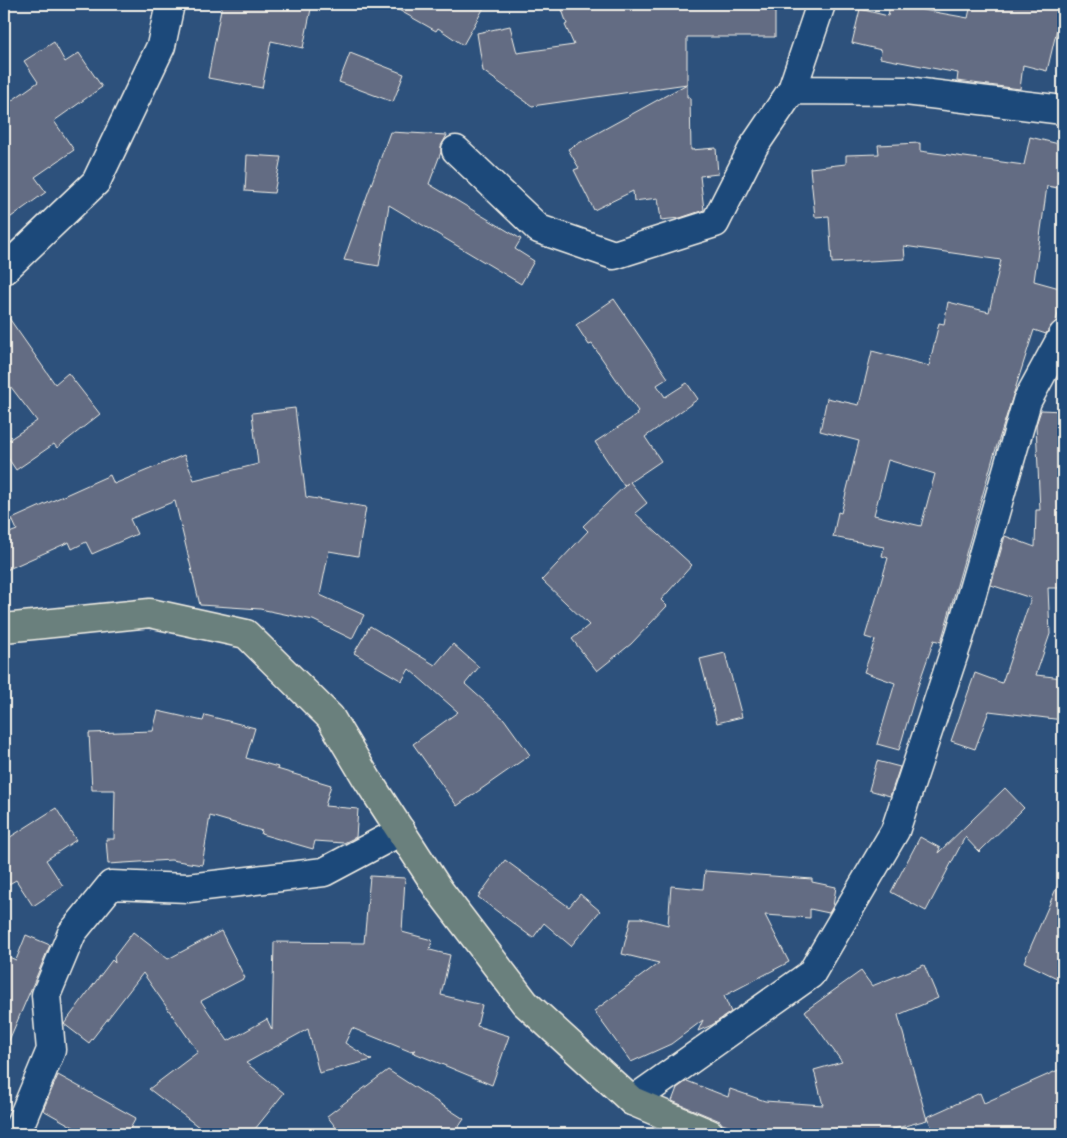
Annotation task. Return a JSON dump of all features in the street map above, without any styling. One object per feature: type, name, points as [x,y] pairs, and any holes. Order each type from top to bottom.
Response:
[{"type":"highway","points":[[4,628],[150,613],[246,634],[330,717],[367,779],[439,890],[525,1003],[632,1101],[710,1134]]},
{"type":"street","points":[[4,270],[96,182],[161,46],[170,4]]},
{"type":"street","points":[[456,150],[539,229],[614,255],[715,223],[754,146],[792,90],[821,4]]},
{"type":"street","points":[[792,90],[906,91],[1063,110]]},
{"type":"street","points":[[632,1101],[811,974],[895,831],[960,635],[1027,401],[1063,335]]},
{"type":"street","points":[[16,1134],[51,1050],[46,995],[72,933],[111,885],[188,888],[324,872],[401,831]]},
{"type":"building","points":[[222,4],[312,4],[303,48],[271,41],[262,88],[208,78]]},
{"type":"building","points":[[388,4],[486,4],[463,45],[438,28],[436,31]]},
{"type":"building","points":[[560,4],[775,4],[775,37],[687,37],[687,84],[532,106],[483,71],[477,33],[510,26],[517,53],[574,45],[565,25],[567,24]]},
{"type":"building","points":[[890,4],[968,18],[971,4],[1063,4],[1047,71],[1023,65],[1020,89],[957,81],[958,73],[880,58],[881,50],[852,43],[860,9],[888,16]]},
{"type":"building","points":[[54,42],[65,62],[79,53],[102,87],[54,121],[74,150],[35,177],[46,192],[4,222],[4,106],[38,82],[24,61]]},
{"type":"building","points":[[350,53],[404,74],[393,102],[339,82]]},
{"type":"building","points":[[687,84],[687,97],[690,97],[691,150],[716,148],[718,174],[700,176],[704,210],[680,218],[661,220],[658,198],[634,201],[633,191],[594,210],[574,170],[579,168],[568,149]]},
{"type":"building","points":[[390,132],[447,135],[441,146],[441,152],[429,184],[521,239],[515,249],[534,261],[521,284],[389,205],[379,266],[344,260]]},
{"type":"building","points":[[1030,137],[1063,145],[1063,189],[1047,186],[1034,281],[1063,289],[1063,295],[1056,321],[1046,334],[1034,330],[993,458],[941,642],[934,640],[899,750],[877,744],[895,683],[864,672],[875,640],[865,637],[888,558],[882,556],[884,547],[833,537],[838,512],[841,513],[859,441],[820,431],[827,398],[859,405],[872,351],[929,366],[939,323],[944,324],[948,302],[989,312],[1001,260],[904,246],[905,259],[832,263],[829,216],[815,217],[810,168],[846,164],[846,155],[879,154],[878,145],[920,143],[920,151],[1024,165]],"holes":[[[888,460],[935,474],[921,526],[874,515]]]},
{"type":"building","points":[[247,155],[281,157],[274,193],[245,191]]},
{"type":"building","points":[[614,299],[668,378],[657,385],[665,397],[687,383],[698,399],[645,437],[661,461],[630,482],[647,503],[635,513],[692,565],[661,600],[667,606],[631,644],[597,671],[572,639],[589,625],[542,580],[588,531],[583,526],[628,483],[624,486],[595,442],[637,415],[638,411],[592,344],[589,345],[576,325]]},
{"type":"building","points":[[4,311],[55,384],[68,373],[100,414],[57,448],[54,444],[16,470],[4,452],[4,443],[37,421],[4,378]]},
{"type":"building","points":[[295,408],[306,497],[366,507],[358,556],[329,551],[320,595],[364,615],[352,639],[313,620],[260,609],[200,605],[175,501],[130,519],[137,534],[92,554],[86,542],[72,549],[69,542],[4,571],[4,535],[17,530],[12,519],[110,475],[114,484],[184,455],[194,480],[258,464],[252,413]]},
{"type":"building","points":[[1041,410],[1063,411],[1063,588],[1048,588],[1050,634],[1036,675],[1063,678],[1063,720],[989,711],[975,749],[951,741],[975,673],[1002,683],[1031,598],[991,585],[1005,536],[1035,547],[1036,510],[1040,510],[1036,425]]},
{"type":"building","points":[[370,626],[435,665],[453,644],[479,667],[465,684],[504,719],[530,755],[457,806],[413,744],[458,712],[409,669],[402,681],[354,653]]},
{"type":"building","points":[[725,653],[742,717],[717,723],[700,659]]},
{"type":"building","points":[[158,711],[203,721],[205,715],[255,728],[246,758],[331,785],[325,806],[358,809],[356,837],[344,843],[315,841],[313,849],[261,834],[262,831],[210,816],[202,865],[171,860],[108,864],[106,839],[114,839],[115,790],[92,790],[89,733],[153,731]]},
{"type":"building","points":[[877,761],[900,767],[890,796],[869,790]]},
{"type":"building","points":[[1005,788],[1024,808],[979,852],[965,837],[926,911],[891,892],[920,837],[940,848],[938,853]]},
{"type":"building","points":[[56,808],[76,840],[46,860],[63,886],[33,906],[16,880],[4,887],[4,841]]},
{"type":"building","points":[[505,860],[569,907],[580,894],[600,911],[571,946],[544,923],[533,938],[478,897]]},
{"type":"building","points":[[705,871],[812,879],[812,882],[836,887],[833,906],[829,913],[810,909],[810,918],[765,915],[789,962],[724,996],[731,1012],[712,1025],[698,1031],[703,1020],[671,1044],[631,1062],[594,1011],[659,963],[622,954],[631,918],[641,918],[668,925],[671,886],[703,889]]},
{"type":"building","points":[[1063,873],[1063,981],[1024,962]]},
{"type":"building","points":[[370,876],[405,878],[402,932],[432,940],[430,950],[450,955],[441,995],[482,1005],[477,1026],[509,1036],[492,1085],[412,1052],[416,1050],[409,1051],[352,1028],[345,1043],[372,1060],[319,1073],[308,1029],[246,1063],[284,1093],[251,1134],[208,1134],[149,1089],[198,1052],[143,973],[89,1043],[64,1024],[112,960],[115,963],[114,957],[133,932],[168,959],[221,931],[245,978],[201,1001],[228,1041],[267,1019],[272,1030],[274,942],[364,943]]},
{"type":"building","points":[[26,935],[50,945],[4,1052],[4,955],[16,960]]},
{"type":"building","points":[[924,965],[938,998],[898,1015],[927,1120],[875,1134],[756,1134],[722,1124],[720,1121],[672,1101],[677,1088],[687,1081],[728,1097],[730,1089],[765,1101],[823,1105],[814,1070],[842,1062],[805,1011],[861,971],[872,986]]},
{"type":"building","points":[[1063,1068],[1063,1134],[935,1134],[927,1117],[980,1093],[984,1103]]},
{"type":"building","points":[[388,1070],[464,1119],[454,1134],[341,1134],[327,1116]]},
{"type":"building","points":[[58,1075],[136,1118],[127,1134],[86,1134],[43,1110]]}]
